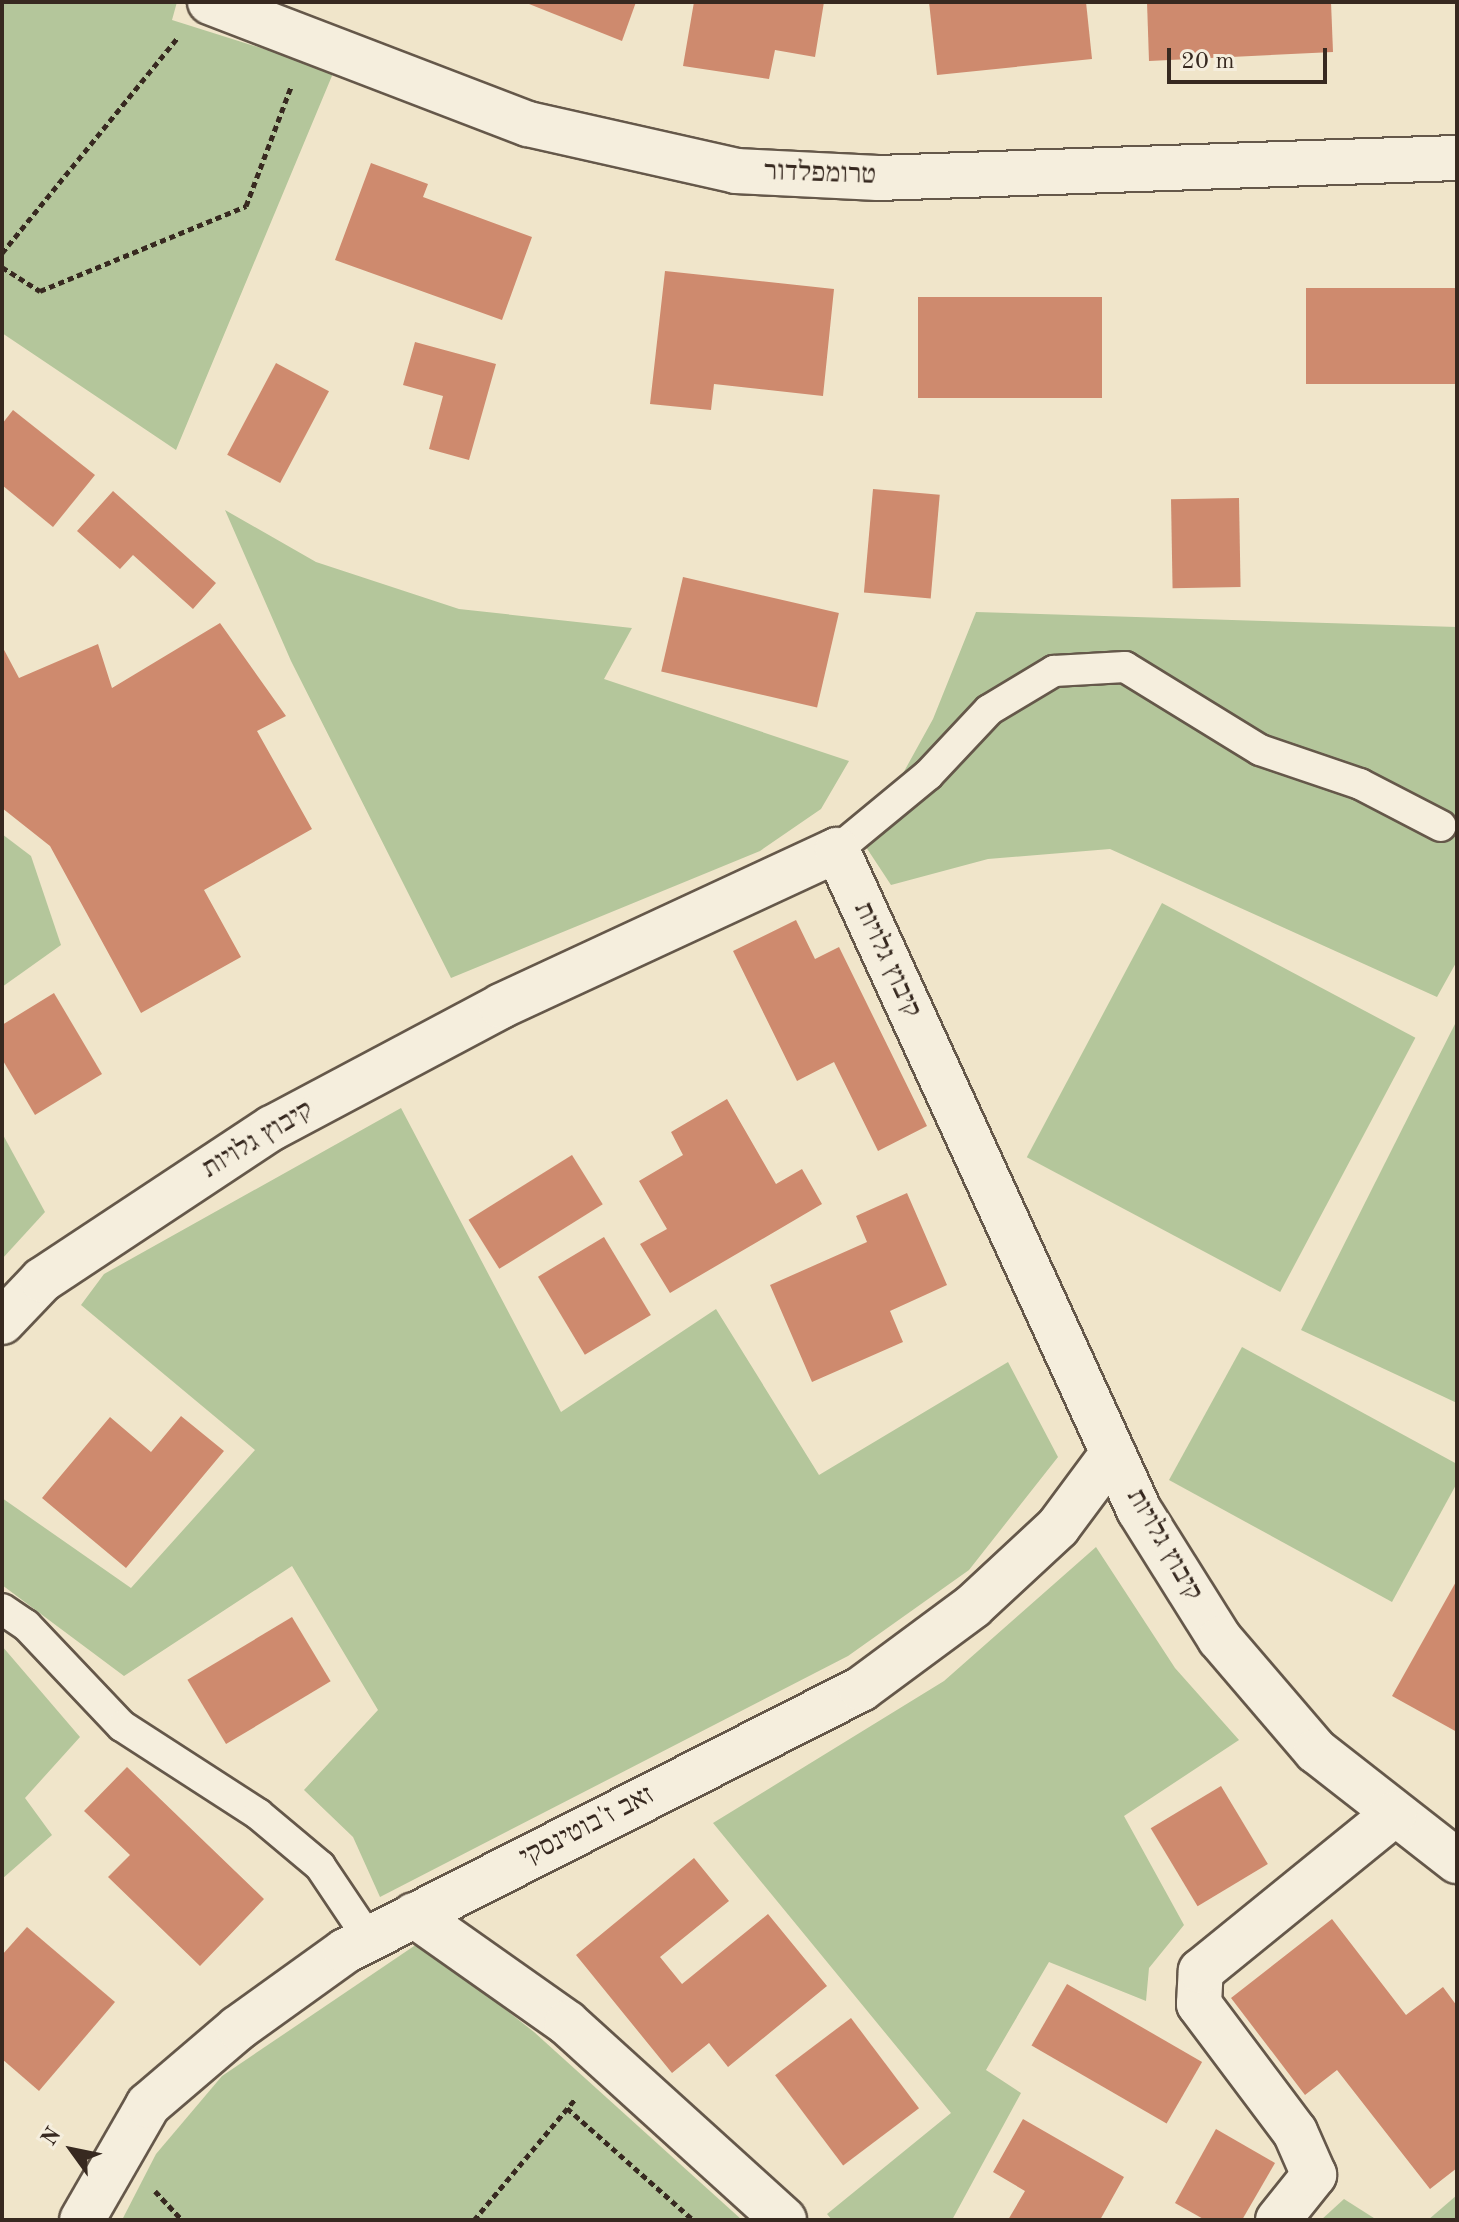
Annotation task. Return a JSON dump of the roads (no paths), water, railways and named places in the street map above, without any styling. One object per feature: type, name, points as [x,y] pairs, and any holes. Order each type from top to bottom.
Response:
[{"type":"street","name":"טרומפלדור","points":[[197,15],[309,40],[528,124],[736,171],[878,178],[1457,158]]},
{"type":"street","name":"קיבוץ גלויות","points":[[2,1322],[42,1280],[272,1128],[501,1006],[837,850],[1139,1510],[1220,1639],[1316,1751],[1457,1861]]},
{"type":"street","name":"זאב ז'בוטינסקי","points":[[82,2220],[148,2105],[238,2028],[369,1939],[861,1689],[1026,1557],[1113,1453]]},
{"type":"street","points":[[1278,2220],[1314,2175],[1295,2132],[1199,2004],[1201,1971],[1394,1814]]},
{"type":"street","points":[[414,1915],[609,2058],[784,2220]]},
{"type":"lane","points":[[837,850],[928,775],[989,710],[1054,671],[1125,667],[1260,750],[1360,784],[1441,826]]},
{"type":"lane","points":[[2,1609],[26,1625],[122,1726],[258,1814],[320,1866],[369,1939]]}]
